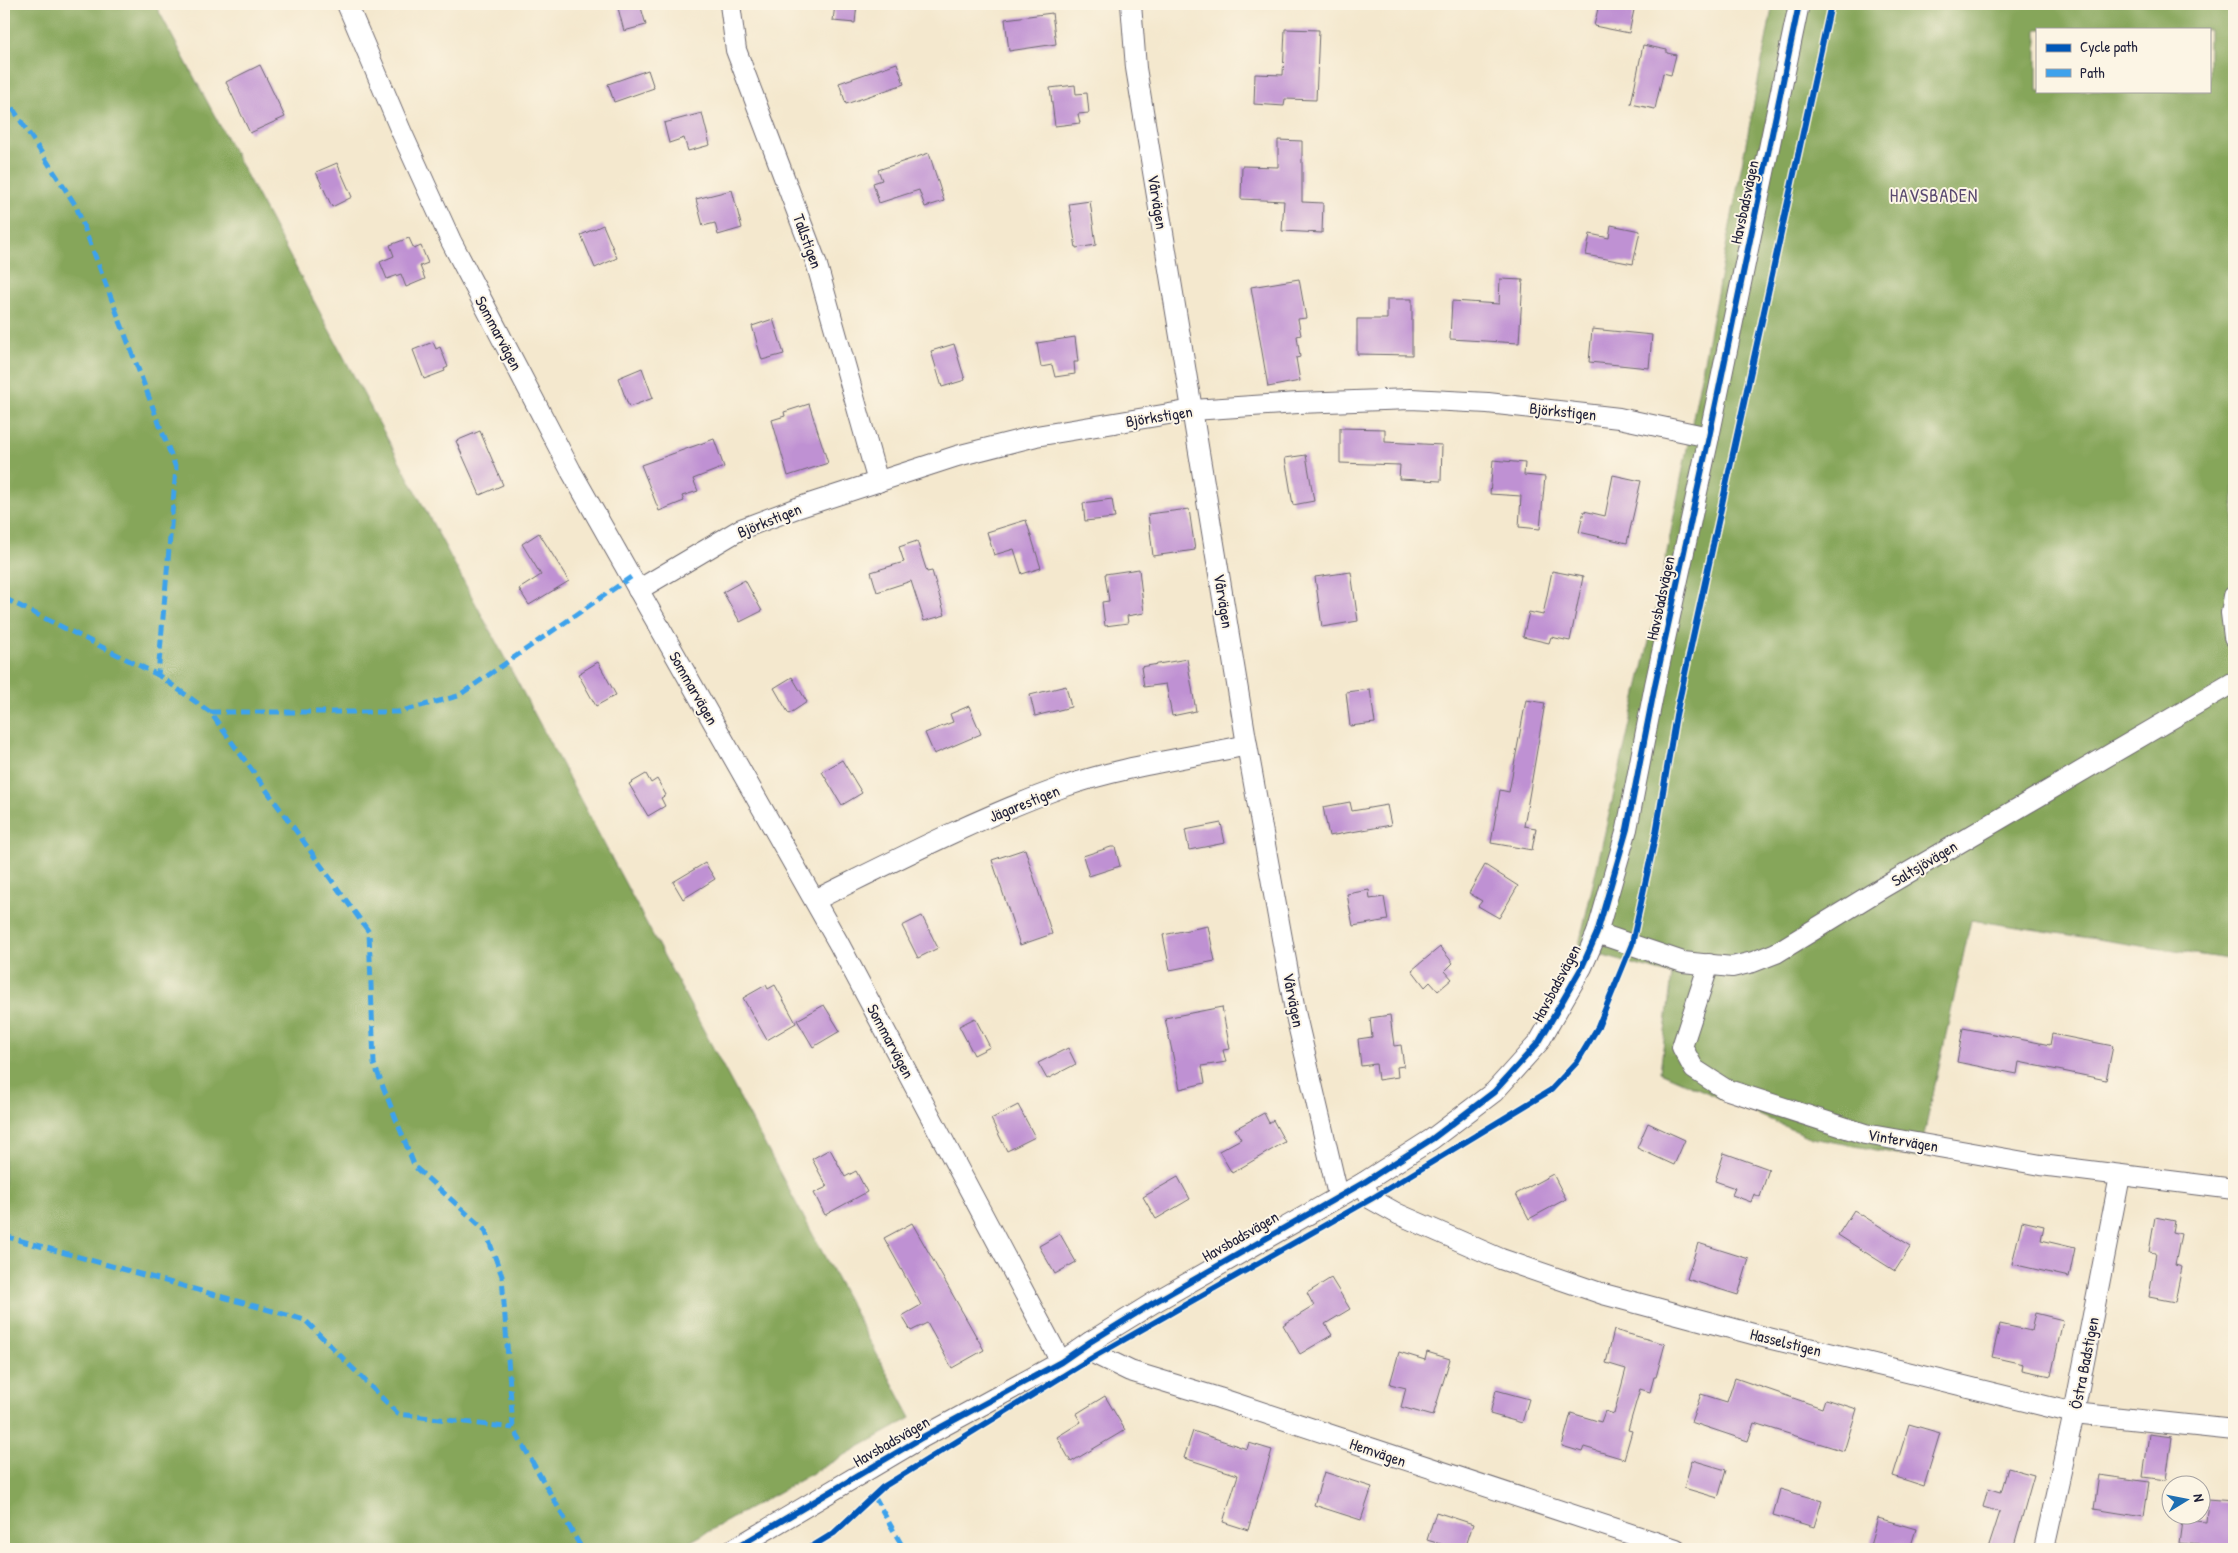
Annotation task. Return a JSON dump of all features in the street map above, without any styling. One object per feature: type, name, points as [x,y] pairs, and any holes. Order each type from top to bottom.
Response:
[{"type":"street","name":"Sommarvägen","points":[[347,4],[401,131],[451,241],[571,471],[814,900],[1060,1362]]},
{"type":"street","name":"Tallstigen","points":[[730,4],[736,50],[816,262],[878,482]]},
{"type":"street","name":"Vårvägen","points":[[1131,4],[1136,68],[1247,745],[1296,1016],[1338,1195]]},
{"type":"street","name":"Havsbadsvägen","points":[[734,1549],[923,1437],[1060,1362],[1090,1342],[1338,1195],[1363,1183],[1432,1140],[1494,1092],[1539,1042],[1582,967],[1597,933],[1627,829],[1657,676],[1710,437],[1799,4]]},
{"type":"street","name":"Björkstigen","points":[[638,590],[741,529],[957,456],[1036,436],[1193,410],[1298,402],[1430,400],[1488,403],[1619,418],[1710,437]]},
{"type":"street","points":[[2234,596],[2231,613],[2234,638]]},
{"type":"street","name":"Saltsjövägen","points":[[1597,933],[1683,962],[1732,967],[1776,954],[1924,863],[2234,682]]},
{"type":"street","name":"Jägarestigen","points":[[814,900],[970,824],[1064,787],[1115,773],[1247,745]]},
{"type":"street","name":"Vintervägen","points":[[1710,964],[1682,1047],[1694,1069],[1725,1090],[1865,1134],[2041,1165],[2234,1189]]},
{"type":"street","name":"Östra Badstigen","points":[[2044,1549],[2074,1413],[2120,1176]]},
{"type":"street","name":"Hasselstigen","points":[[1363,1183],[1371,1199],[1398,1214],[1501,1259],[1604,1294],[1768,1338],[2074,1413],[2234,1430]]},
{"type":"street","name":"Hemvägen","points":[[1090,1342],[1097,1355],[1130,1371],[1219,1398],[1676,1549]]},
{"type":"green space","points":[[4,4],[155,4],[911,1418],[677,1549],[4,1549]]},
{"type":"green space","points":[[1773,4],[2202,4],[2234,7],[2234,960],[1971,920],[1919,1158],[1812,1138],[1660,1072],[1672,975],[1578,949],[1653,624]]},
{"type":"building","points":[[617,4],[640,4],[646,25],[624,31]]},
{"type":"building","points":[[835,4],[857,4],[855,23],[833,21]]},
{"type":"building","points":[[1599,4],[1634,10],[1629,33],[1594,26]]},
{"type":"building","points":[[1052,13],[1056,44],[1009,51],[1005,19]]},
{"type":"building","points":[[1285,29],[1319,30],[1316,100],[1285,99],[1284,106],[1254,104],[1255,74],[1283,75]]},
{"type":"building","points":[[1643,45],[1667,50],[1667,53],[1676,55],[1671,75],[1663,73],[1655,109],[1631,104]]},
{"type":"building","points":[[897,63],[904,84],[846,104],[839,83]]},
{"type":"building","points":[[260,65],[285,117],[250,133],[226,82]]},
{"type":"building","points":[[648,70],[654,88],[614,102],[608,84]]},
{"type":"building","points":[[1075,85],[1076,94],[1087,93],[1089,113],[1078,114],[1080,123],[1055,126],[1050,88]]},
{"type":"building","points":[[702,113],[710,145],[688,151],[684,138],[669,143],[664,123]]},
{"type":"building","points":[[1278,140],[1302,141],[1302,202],[1323,203],[1322,233],[1282,231],[1284,201],[1241,199],[1242,166],[1278,167]]},
{"type":"building","points":[[929,153],[944,201],[925,207],[919,190],[879,203],[873,183],[882,180],[878,170]]},
{"type":"building","points":[[337,163],[352,197],[332,207],[316,172]]},
{"type":"building","points":[[732,190],[742,228],[718,235],[715,223],[703,226],[696,199]]},
{"type":"building","points":[[1090,201],[1096,245],[1076,248],[1069,204]]},
{"type":"building","points":[[603,225],[617,258],[595,268],[581,235]]},
{"type":"building","points":[[1611,225],[1640,231],[1633,264],[1586,255],[1590,234],[1609,238]]},
{"type":"building","points":[[409,238],[414,249],[421,246],[428,263],[420,266],[425,279],[406,287],[401,274],[387,279],[380,262],[394,256],[390,245]]},
{"type":"building","points":[[1299,279],[1306,318],[1298,319],[1301,335],[1297,336],[1300,357],[1296,358],[1300,381],[1268,387],[1251,287]]},
{"type":"building","points":[[1500,279],[1523,280],[1519,343],[1450,339],[1452,301],[1499,304]]},
{"type":"building","points":[[1387,299],[1412,299],[1412,355],[1357,354],[1357,319],[1387,319]]},
{"type":"building","points":[[773,319],[784,354],[762,360],[752,326]]},
{"type":"building","points":[[1592,329],[1652,335],[1649,368],[1589,362]]},
{"type":"building","points":[[1075,337],[1078,362],[1074,362],[1075,374],[1055,377],[1052,365],[1041,367],[1037,343]]},
{"type":"building","points":[[433,342],[436,349],[440,347],[448,367],[444,369],[445,371],[424,379],[413,350]]},
{"type":"building","points":[[954,344],[965,380],[942,387],[931,351]]},
{"type":"building","points":[[642,368],[653,398],[629,407],[618,378]]},
{"type":"building","points":[[809,404],[828,463],[788,476],[772,420],[785,416],[784,412]]},
{"type":"building","points":[[1340,428],[1385,429],[1385,442],[1442,445],[1441,481],[1399,479],[1400,465],[1340,463]]},
{"type":"building","points":[[480,431],[503,485],[480,495],[456,441]]},
{"type":"building","points":[[714,439],[724,467],[693,479],[698,491],[682,496],[684,501],[659,511],[641,465]]},
{"type":"building","points":[[1306,455],[1314,501],[1293,505],[1285,458]]},
{"type":"building","points":[[1493,460],[1525,463],[1524,475],[1545,477],[1540,529],[1519,527],[1521,496],[1490,494]]},
{"type":"building","points":[[1613,475],[1641,481],[1627,543],[1579,532],[1584,511],[1605,516]]},
{"type":"building","points":[[1112,499],[1115,518],[1085,521],[1083,503]]},
{"type":"building","points":[[1189,509],[1195,550],[1153,556],[1148,514]]},
{"type":"building","points":[[1026,520],[1041,568],[1022,574],[1014,549],[994,555],[987,532]]},
{"type":"building","points":[[539,533],[569,581],[529,605],[519,589],[541,575],[522,544]]},
{"type":"building","points":[[917,541],[927,572],[932,571],[945,615],[924,621],[911,581],[877,592],[871,572],[904,562],[899,547]]},
{"type":"building","points":[[1139,569],[1144,613],[1127,616],[1128,623],[1105,626],[1102,602],[1109,601],[1105,574]]},
{"type":"building","points":[[1552,571],[1583,577],[1570,641],[1551,637],[1549,643],[1523,637],[1529,612],[1543,615]]},
{"type":"building","points":[[1351,572],[1358,621],[1322,627],[1315,577]]},
{"type":"building","points":[[745,580],[762,611],[740,622],[723,592]]},
{"type":"building","points":[[1187,659],[1196,711],[1172,716],[1166,684],[1144,687],[1141,667]]},
{"type":"building","points":[[598,662],[616,695],[596,706],[578,674]]},
{"type":"building","points":[[792,677],[807,702],[789,714],[774,688]]},
{"type":"building","points":[[1066,686],[1071,707],[1035,716],[1030,695]]},
{"type":"building","points":[[1370,689],[1375,723],[1350,726],[1346,692]]},
{"type":"building","points":[[1526,700],[1545,703],[1524,826],[1536,828],[1532,850],[1491,843],[1500,790],[1509,792]]},
{"type":"building","points":[[969,706],[981,734],[934,754],[925,733],[953,722],[950,714]]},
{"type":"building","points":[[842,760],[862,793],[842,805],[822,772]]},
{"type":"building","points":[[646,774],[651,783],[657,779],[666,795],[661,798],[665,806],[648,816],[629,784]]},
{"type":"building","points":[[1350,802],[1352,811],[1387,805],[1391,825],[1329,836],[1323,807]]},
{"type":"building","points":[[1221,823],[1225,843],[1189,850],[1185,830]]},
{"type":"building","points":[[1115,847],[1120,866],[1089,876],[1083,856]]},
{"type":"building","points":[[1025,849],[1052,934],[1020,945],[992,860]]},
{"type":"building","points":[[705,863],[715,879],[683,899],[673,882]]},
{"type":"building","points":[[1485,865],[1518,886],[1499,918],[1478,906],[1482,901],[1469,893]]},
{"type":"building","points":[[1369,890],[1370,899],[1384,897],[1388,920],[1353,926],[1347,894]]},
{"type":"building","points":[[922,916],[938,948],[918,958],[902,926]]},
{"type":"building","points":[[1208,926],[1215,961],[1170,970],[1163,935]]},
{"type":"building","points":[[1440,947],[1453,963],[1445,971],[1452,979],[1438,991],[1430,982],[1425,987],[1412,970]]},
{"type":"building","points":[[766,985],[768,989],[775,985],[796,1023],[767,1040],[743,998]]},
{"type":"building","points":[[824,1005],[840,1031],[813,1047],[797,1020]]},
{"type":"building","points":[[1222,1007],[1230,1049],[1223,1050],[1226,1062],[1202,1066],[1205,1083],[1180,1089],[1165,1018]]},
{"type":"building","points":[[1390,1015],[1394,1046],[1401,1045],[1404,1066],[1397,1067],[1398,1077],[1378,1080],[1376,1064],[1361,1066],[1358,1039],[1372,1037],[1370,1018]]},
{"type":"building","points":[[975,1018],[990,1047],[974,1055],[959,1026]]},
{"type":"building","points":[[1963,1028],[2050,1045],[2052,1034],[2113,1046],[2106,1080],[2019,1062],[2017,1074],[1957,1062]]},
{"type":"building","points":[[1068,1048],[1076,1064],[1047,1079],[1038,1063]]},
{"type":"building","points":[[1018,1105],[1035,1137],[1007,1151],[991,1119]]},
{"type":"building","points":[[1264,1113],[1269,1123],[1273,1120],[1285,1142],[1232,1173],[1219,1151],[1241,1139],[1235,1129]]},
{"type":"building","points":[[1648,1123],[1685,1140],[1674,1165],[1637,1148]]},
{"type":"building","points":[[830,1149],[845,1177],[856,1171],[867,1192],[825,1215],[814,1193],[827,1187],[812,1159]]},
{"type":"building","points":[[1724,1153],[1769,1169],[1760,1197],[1754,1194],[1751,1202],[1732,1195],[1735,1188],[1715,1181]]},
{"type":"building","points":[[1553,1174],[1566,1199],[1529,1219],[1516,1194]]},
{"type":"building","points":[[1178,1177],[1190,1199],[1156,1219],[1143,1197]]},
{"type":"building","points":[[1854,1210],[1911,1246],[1895,1271],[1838,1235]]},
{"type":"building","points":[[2155,1217],[2175,1221],[2173,1232],[2181,1234],[2175,1265],[2182,1267],[2175,1302],[2149,1297],[2156,1253],[2149,1252]]},
{"type":"building","points":[[2022,1221],[2044,1226],[2041,1240],[2075,1248],[2069,1277],[2012,1264]]},
{"type":"building","points":[[912,1223],[984,1350],[952,1368],[927,1323],[911,1331],[902,1316],[921,1305],[884,1238]]},
{"type":"building","points":[[1060,1234],[1076,1262],[1055,1274],[1039,1246]]},
{"type":"building","points":[[1698,1243],[1749,1259],[1738,1295],[1687,1279]]},
{"type":"building","points":[[1331,1278],[1350,1309],[1325,1324],[1332,1335],[1300,1354],[1283,1325],[1314,1306],[1307,1293]]},
{"type":"building","points":[[2035,1313],[2063,1320],[2051,1376],[2022,1370],[2023,1364],[1992,1357],[2000,1324],[2031,1331]]},
{"type":"building","points":[[1614,1330],[1665,1344],[1650,1392],[1640,1389],[1628,1430],[1632,1431],[1624,1459],[1584,1447],[1582,1452],[1562,1446],[1571,1413],[1601,1422],[1605,1411],[1614,1414],[1626,1369],[1606,1363]]},
{"type":"building","points":[[1399,1352],[1425,1360],[1427,1352],[1450,1359],[1433,1416],[1401,1407],[1406,1388],[1390,1384]]},
{"type":"building","points":[[1735,1378],[1822,1408],[1825,1399],[1857,1409],[1844,1451],[1754,1423],[1748,1441],[1691,1422],[1701,1394],[1727,1402]]},
{"type":"building","points":[[1496,1390],[1529,1399],[1522,1423],[1490,1414]]},
{"type":"building","points":[[1105,1396],[1125,1430],[1071,1462],[1057,1437],[1081,1422],[1076,1414]]},
{"type":"building","points":[[1909,1424],[1940,1433],[1924,1486],[1893,1476]]},
{"type":"building","points":[[1193,1431],[1247,1449],[1249,1443],[1272,1450],[1248,1530],[1223,1522],[1238,1475],[1184,1458]]},
{"type":"building","points":[[2149,1434],[2172,1437],[2167,1476],[2160,1476],[2160,1479],[2143,1477]]},
{"type":"building","points":[[1692,1460],[1726,1470],[1718,1498],[1684,1488]]},
{"type":"building","points":[[2008,1468],[2034,1475],[2013,1549],[1988,1549],[2000,1512],[1983,1507],[1988,1488],[2001,1492]]},
{"type":"building","points":[[1324,1472],[1372,1487],[1361,1520],[1314,1505]]},
{"type":"building","points":[[2099,1475],[2149,1482],[2144,1517],[2094,1509]]},
{"type":"building","points":[[1780,1489],[1822,1501],[1814,1527],[1773,1515]]},
{"type":"building","points":[[2210,1499],[2234,1501],[2233,1548],[2179,1543],[2181,1526],[2210,1526]]},
{"type":"building","points":[[1436,1512],[1473,1524],[1465,1549],[1457,1549],[1427,1540]]},
{"type":"building","points":[[1878,1518],[1916,1529],[1910,1549],[1869,1549]]},
{"type":"marked path","points":[[4,95],[76,206],[176,468],[158,675],[210,712],[369,932],[374,1064],[415,1167],[485,1230],[502,1276],[513,1428],[582,1549]]},
{"type":"marked path","points":[[210,712],[398,712],[458,696],[631,577]]},
{"type":"marked path","points":[[4,598],[158,675]]},
{"type":"marked path","points":[[4,1236],[305,1320],[398,1414],[513,1428]]},
{"type":"marked path","points":[[874,1496],[904,1549]]},
{"type":"cycle path","points":[[734,1549],[923,1437],[1061,1362],[1153,1303],[1363,1183],[1432,1139],[1494,1092],[1539,1042],[1582,967],[1597,933],[1627,829],[1655,685],[1709,437],[1799,4]]},
{"type":"cycle path","points":[[808,1549],[834,1533],[883,1487],[1097,1355],[1371,1199],[1551,1090],[1577,1062],[1598,1027],[1632,944],[1656,833],[1676,715],[1831,4]]},
{"type":"district","name":"HAVSBADEN","points":[[1934,196]]}]
